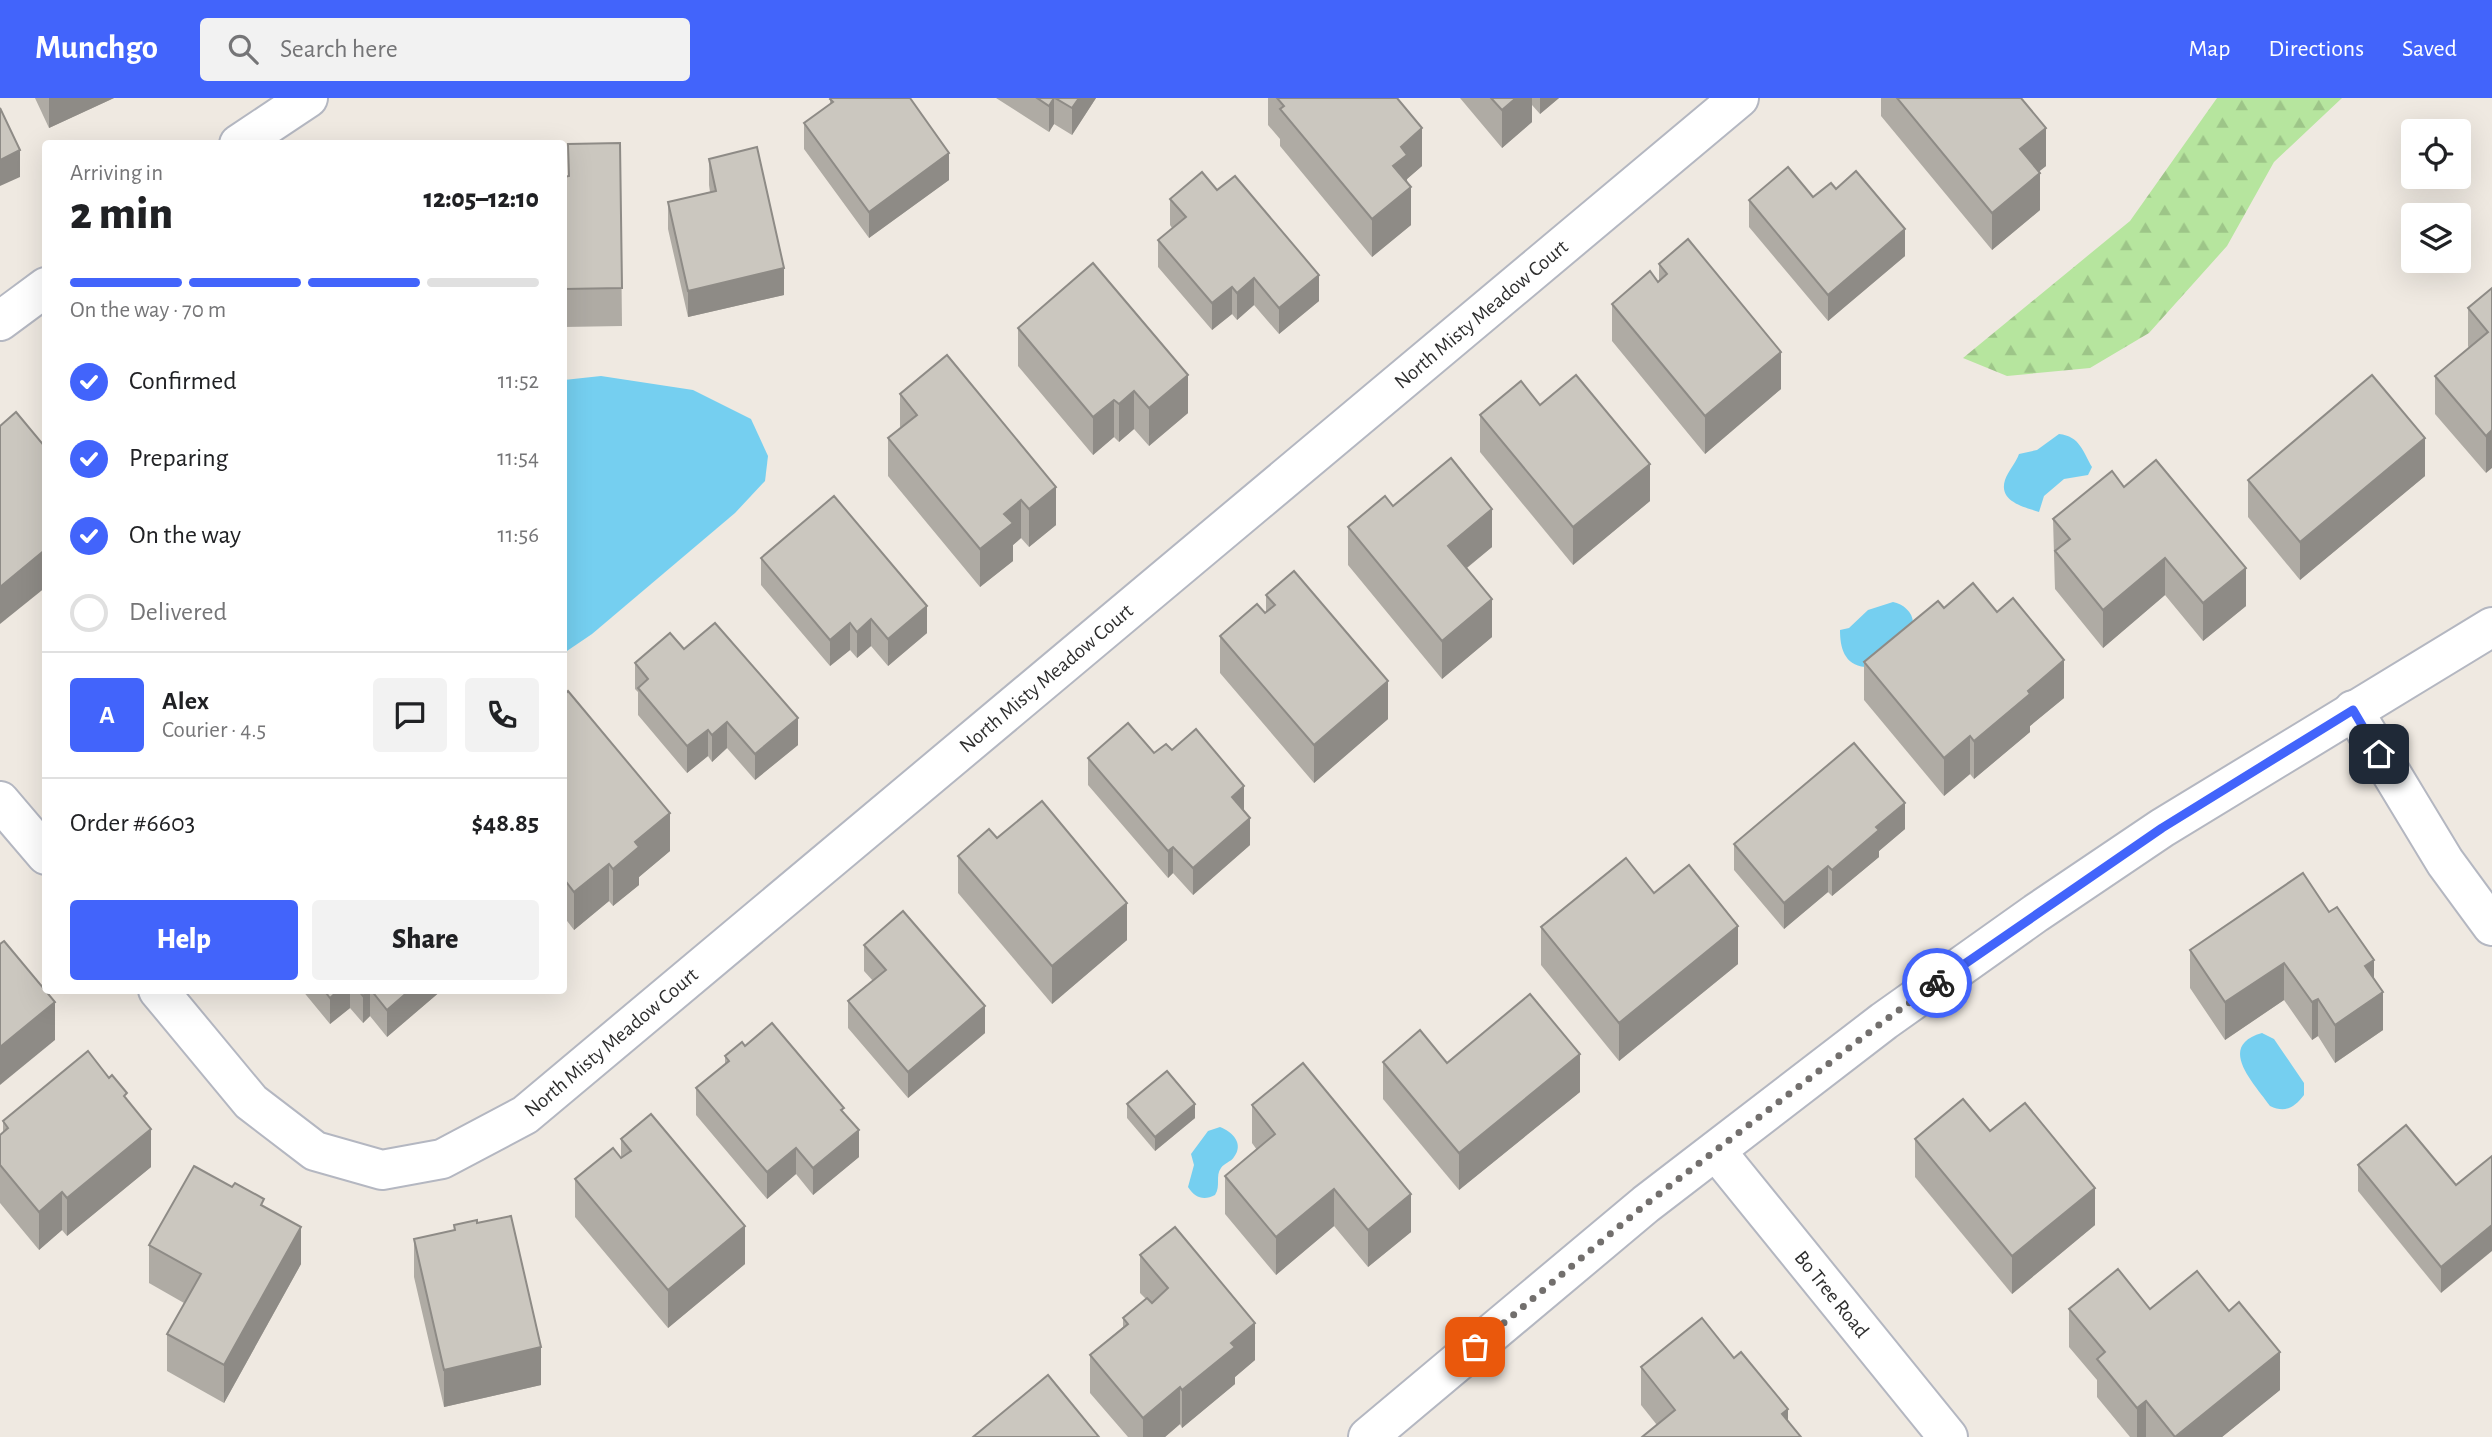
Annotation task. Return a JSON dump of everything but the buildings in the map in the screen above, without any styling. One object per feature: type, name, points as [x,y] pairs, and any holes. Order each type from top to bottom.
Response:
[{"type":"street","points":[[245,140],[308,98]]},
{"type":"street","name":"North Misty Meadow Court","points":[[161,994],[251,1102],[315,1151],[382,1170],[442,1159],[525,1115],[1739,98]]},
{"type":"street","points":[[0,321],[42,290]]},
{"type":"street","points":[[1368,1437],[1646,1204],[1884,1021],[2162,828],[2492,627]]},
{"type":"street","points":[[2353,710],[2445,862],[2492,926]]},
{"type":"street","points":[[0,801],[42,851]]},
{"type":"street","name":"Bo Tree Road","points":[[1716,1151],[1948,1437]]},
{"type":"green space","points":[[2217,98],[2342,98],[2274,162],[2227,246],[2149,333],[2090,368],[2007,376],[1963,358],[2130,221]]},
{"type":"water","points":[[601,376],[693,390],[751,419],[768,456],[765,481],[735,513],[592,634],[567,651],[567,380]]},
{"type":"water","points":[[2059,434],[2072,438],[2080,446],[2092,467],[2088,475],[2064,479],[2044,496],[2039,512],[2014,502],[2005,494],[2004,487],[2006,477],[2019,454],[2037,450]]},
{"type":"water","points":[[1893,602],[1907,609],[1913,623],[1865,667],[1852,663],[1842,649],[1840,630],[1849,628],[1868,610]]},
{"type":"water","points":[[2262,1033],[2274,1039],[2304,1083],[2304,1095],[2289,1108],[2270,1106],[2243,1066],[2240,1056],[2242,1047],[2248,1039]]},
{"type":"water","points":[[1220,1127],[1236,1139],[1237,1152],[1219,1171],[1215,1195],[1200,1197],[1188,1187],[1194,1165],[1191,1154],[1208,1131]]},
{"type":"way so far","points":[[1475,1347],[1646,1204],[1937,983]]},
{"type":"route","points":[[1937,983],[2162,828],[2353,710],[2379,754]]}]
